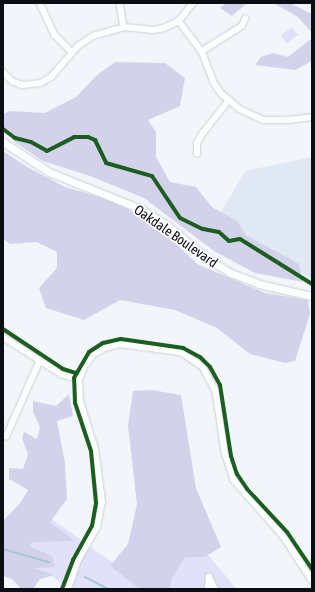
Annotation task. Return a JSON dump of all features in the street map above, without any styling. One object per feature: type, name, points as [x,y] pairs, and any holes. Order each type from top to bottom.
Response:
[{"type":"main road","name":"Oakdale Boulevard","points":[[3,142],[49,172],[141,209],[166,225],[206,258],[231,273],[259,284],[312,296]]},
{"type":"street","points":[[40,3],[56,35],[72,52]]},
{"type":"street","points":[[120,3],[124,27]]},
{"type":"street","points":[[3,72],[17,83],[35,85],[51,77],[72,52],[93,36],[124,27],[153,30],[179,21],[192,3]]},
{"type":"street","points":[[202,51],[242,26],[246,19]]},
{"type":"street","points":[[179,21],[202,51],[214,83],[229,100],[251,116],[264,120],[289,120],[312,117]]},
{"type":"street","points":[[197,154],[197,143],[229,100]]},
{"type":"street","points":[[3,337],[61,374],[79,380]]},
{"type":"street","points":[[68,589],[78,560],[96,527],[102,502],[95,449],[80,401],[79,380],[84,367],[93,355],[105,348],[120,344],[174,351],[198,362],[214,384],[224,452],[234,480],[284,538],[312,580]]},
{"type":"street","points":[[6,437],[40,360]]},
{"type":"street","points":[[208,589],[210,577],[215,589]]},
{"type":"shaded area","points":[[226,3],[247,3],[232,16],[220,8]]},
{"type":"shaded area","points":[[273,3],[290,3],[312,14],[312,33],[298,17]]},
{"type":"shaded area","points":[[292,27],[298,35],[287,43],[281,35]]},
{"type":"shaded area","points":[[312,38],[312,61],[295,70],[255,65],[261,57],[273,53],[288,57]]},
{"type":"shaded area","points":[[115,62],[165,63],[185,78],[180,106],[148,120],[156,132],[156,157],[170,182],[196,187],[212,207],[237,221],[246,235],[299,264],[303,282],[255,273],[214,251],[144,198],[90,176],[43,161],[15,142],[3,126],[3,114],[10,111],[45,113],[76,97],[97,75]]},
{"type":"shaded area","points":[[3,151],[27,167],[65,187],[104,198],[138,214],[165,233],[197,264],[265,293],[308,300],[310,314],[295,361],[285,363],[250,354],[217,328],[175,310],[120,300],[84,320],[46,308],[39,288],[57,268],[57,252],[37,242],[10,244],[3,239]]},
{"type":"shaded area","points":[[312,157],[312,279],[215,222],[245,171]]},
{"type":"shaded area","points":[[152,390],[181,395],[196,488],[221,547],[205,557],[185,557],[172,578],[169,589],[140,589],[110,566],[128,544],[137,504],[128,426],[133,391]]},
{"type":"shaded area","points":[[69,394],[73,416],[57,421],[65,463],[67,499],[50,522],[75,541],[32,542],[29,546],[52,556],[55,567],[35,568],[54,575],[40,579],[33,589],[21,589],[12,579],[3,576],[3,521],[21,502],[28,490],[9,479],[9,468],[23,469],[28,454],[22,438],[24,432],[37,439],[40,427],[33,412],[33,401],[56,406]]},
{"type":"shaded area","points":[[46,515],[150,589],[70,589],[46,572],[34,567],[20,554]]},
{"type":"shaded area","points":[[189,533],[231,582],[236,589],[162,589]]},
{"type":"waterway","points":[[3,549],[49,562]]},
{"type":"waterway","points":[[85,577],[109,589]]},
{"type":"cycle path","points":[[3,129],[15,138],[31,142],[47,151],[74,137],[88,137],[95,140],[106,163],[152,176],[180,218],[203,229],[219,232],[229,241],[240,239],[312,284]]},
{"type":"cycle path","points":[[3,329],[63,369],[76,373]]},
{"type":"cycle path","points":[[62,589],[73,560],[92,526],[96,503],[91,451],[75,403],[74,378],[89,352],[103,343],[121,339],[183,348],[200,357],[210,367],[220,385],[231,456],[237,474],[247,489],[287,532],[312,569]]}]
